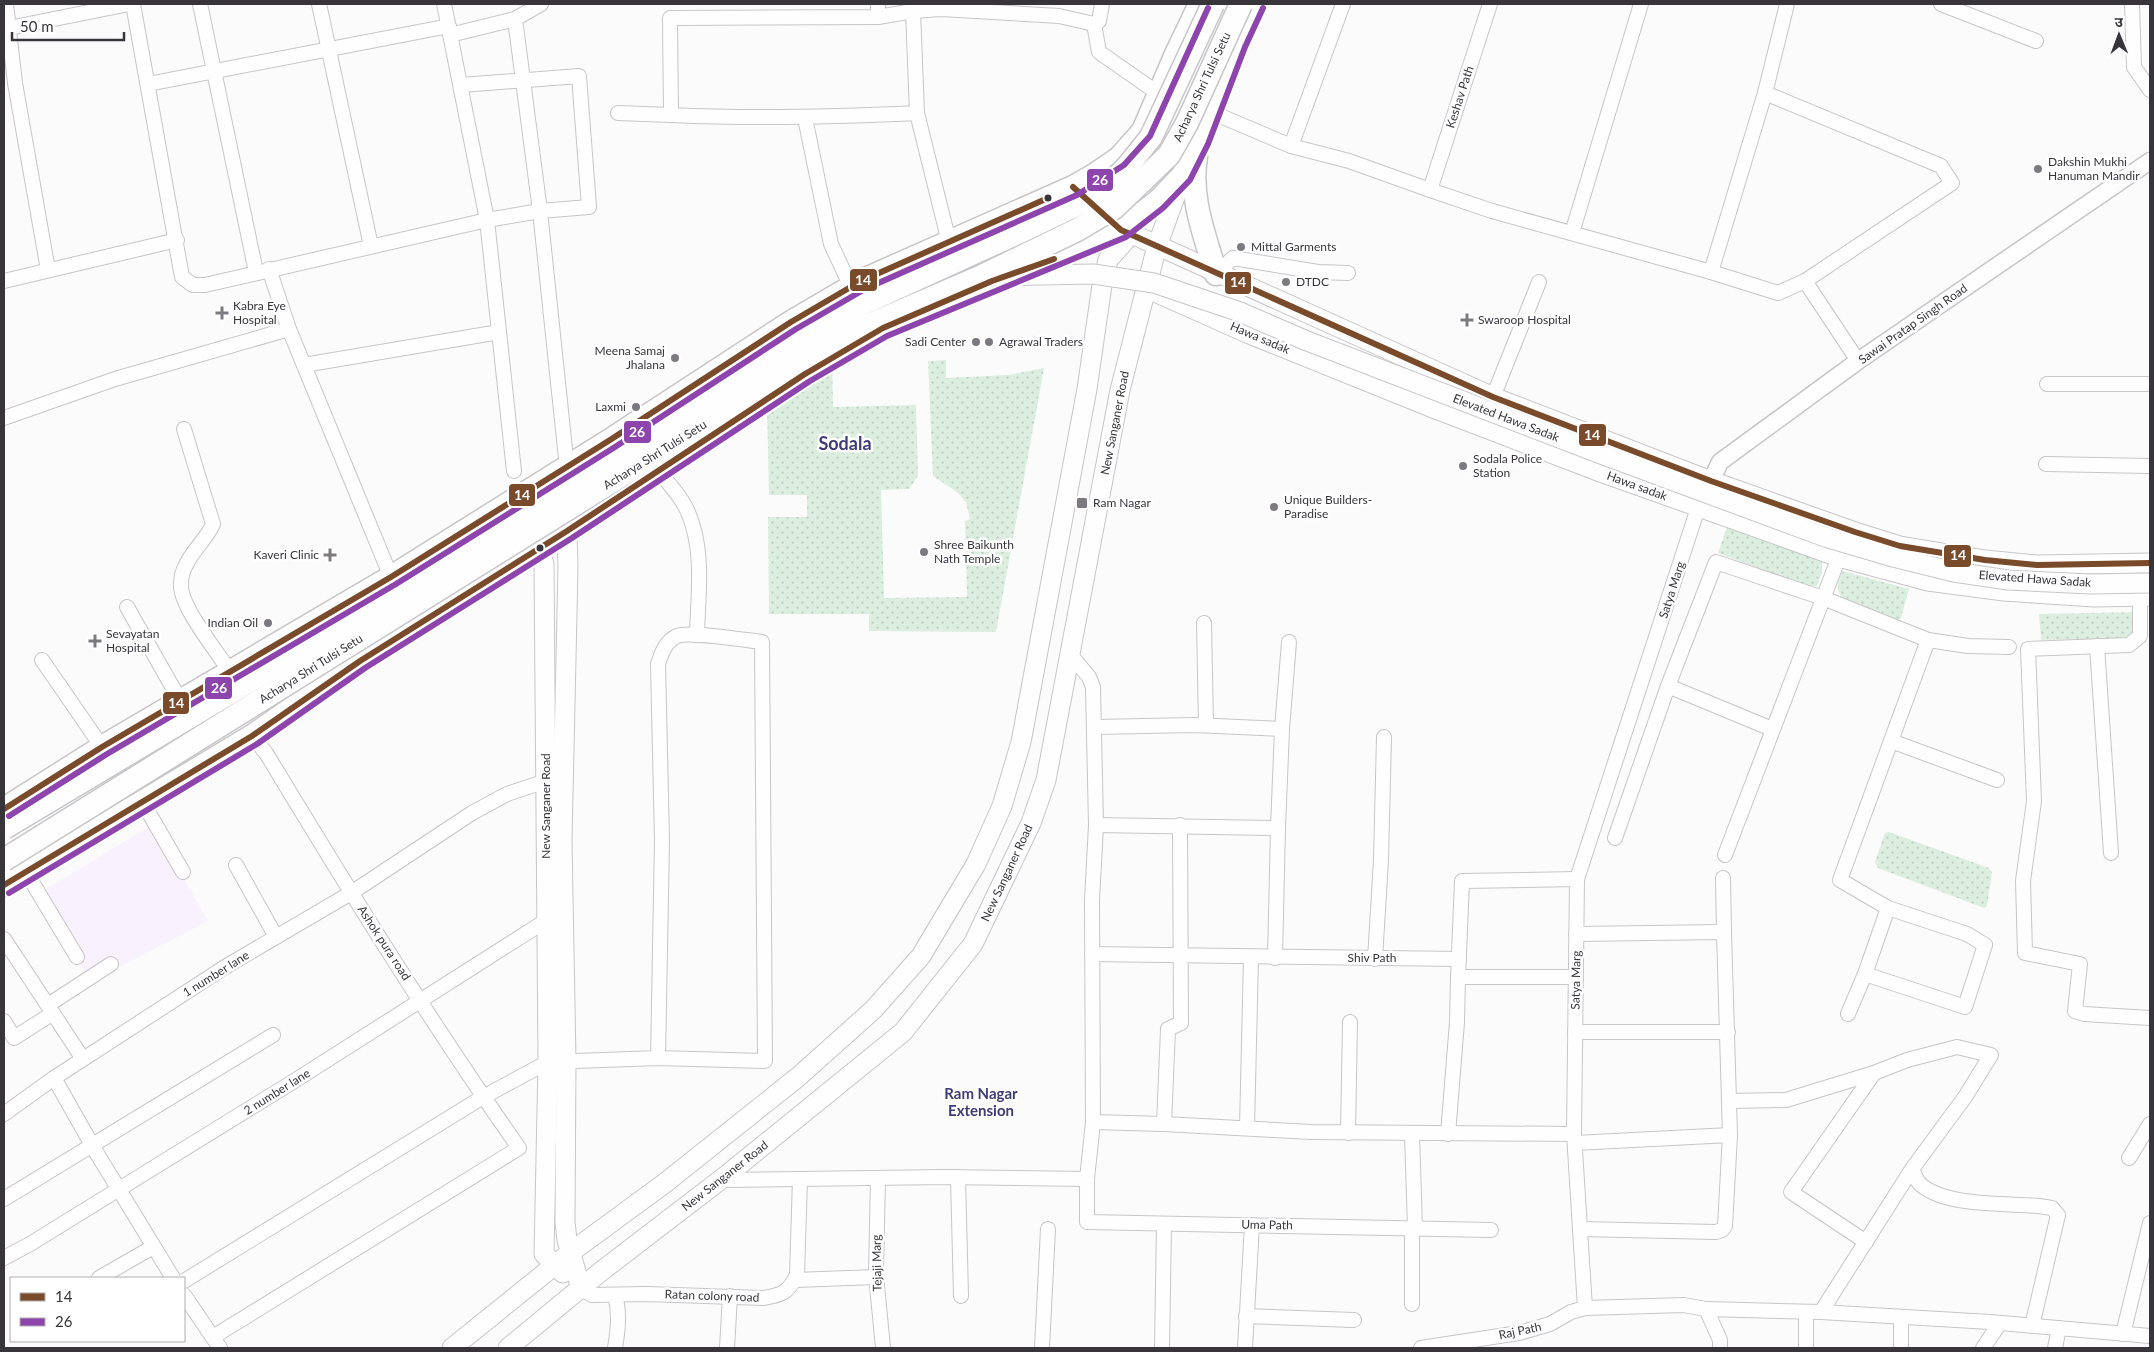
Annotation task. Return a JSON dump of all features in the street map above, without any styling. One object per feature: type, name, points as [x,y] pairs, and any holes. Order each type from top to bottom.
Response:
[{"type":"highway","points":[[4,808],[102,747],[391,577],[567,468],[791,322],[851,287],[1073,187],[1094,175],[1119,158],[1143,131],[1200,4]]},
{"type":"highway","name":"Acharya Shri Tulsi Setu","points":[[4,828],[305,648],[862,304],[1099,194],[1127,167],[1151,137],[1213,4]]},
{"type":"highway","name":"Acharya Shri Tulsi Setu","points":[[4,860],[850,333],[982,276],[1077,230],[1114,208],[1169,155],[1187,123],[1241,4]]},
{"type":"highway","points":[[4,885],[252,736],[360,661],[567,531],[805,374],[883,328],[992,281],[1126,232],[1183,175],[1200,141],[1255,4]]},
{"type":"highway","points":[[1200,141],[1194,170],[1194,185],[1197,209],[1216,274]]},
{"type":"main road","name":"New Sanganer Road","points":[[508,1348],[721,1180],[903,1032],[973,944],[1031,823],[1046,780],[1120,390],[1157,246],[1183,175]]},
{"type":"main road","points":[[1073,187],[1126,232],[1216,274],[1493,397],[1583,430],[1711,481],[1900,546],[1985,560],[2037,565],[2150,563]]},
{"type":"main road","points":[[1048,198],[1108,260],[1147,288]]},
{"type":"main road","points":[[452,1348],[571,1252],[673,1177],[798,1076],[873,1010],[921,956],[976,864],[1002,806],[1021,742],[1087,389],[1102,285],[1108,260],[1126,232]]},
{"type":"main road","name":"Elevated Hawa Sadak","points":[[982,276],[1093,274],[1154,282],[1240,312],[1307,341],[1551,435],[1828,538],[1954,572],[2008,580],[2091,584],[2147,592]]},
{"type":"main road","name":"Hawa sadak","points":[[1147,288],[1247,333],[1375,385],[1595,470],[1839,557],[1928,581],[2004,591],[2094,597],[2147,592]]},
{"type":"main road","name":"New Sanganer Road","points":[[546,480],[567,531],[568,576],[562,840],[566,1061],[565,1222],[581,1289]]},
{"type":"main road","name":"New Sanganer Road","points":[[516,498],[540,548],[544,564],[548,1062],[544,1254],[581,1289]]},
{"type":"street","points":[[6,4],[7,29],[15,83],[48,270]]},
{"type":"street","points":[[7,29],[129,4]]},
{"type":"street","points":[[133,4],[177,240],[182,277],[193,285],[205,285],[262,270],[487,220],[588,207],[579,76],[524,82],[460,85]]},
{"type":"street","points":[[200,4],[262,270],[304,365],[391,577]]},
{"type":"street","points":[[319,4],[372,246]]},
{"type":"street","points":[[444,4],[487,220],[514,471]]},
{"type":"street","points":[[148,84],[328,48],[515,19],[540,4]]},
{"type":"street","points":[[671,116],[670,18],[941,9],[1059,16],[1094,24],[1099,21],[1102,4]]},
{"type":"street","points":[[1291,146],[1343,4]]},
{"type":"street","name":"Keshav Path","points":[[1430,190],[1490,4]]},
{"type":"street","points":[[1572,233],[1641,4]]},
{"type":"street","points":[[1711,272],[1765,93],[1786,4]]},
{"type":"street","points":[[1941,4],[2036,41]]},
{"type":"street","points":[[2132,4],[2134,67],[2150,90]]},
{"type":"street","points":[[912,11],[917,113],[949,242]]},
{"type":"street","points":[[515,19],[540,212],[567,468]]},
{"type":"street","points":[[1094,24],[1099,52],[1159,94]]},
{"type":"street","points":[[1211,112],[1291,146],[1349,160],[1430,190],[1778,293],[1805,281],[1952,183],[1941,166],[1765,93]]},
{"type":"street","points":[[618,113],[747,119],[917,113]]},
{"type":"street","points":[[805,118],[831,244],[851,287]]},
{"type":"street","name":"Sawai Pratap Singh Road","points":[[1698,508],[1720,462],[1858,361],[2150,163]]},
{"type":"street","points":[[4,281],[177,240]]},
{"type":"street","points":[[1216,274],[1233,258],[1318,272],[1348,274]]},
{"type":"street","points":[[1805,281],[1858,361]]},
{"type":"street","points":[[1493,397],[1539,282]]},
{"type":"street","points":[[4,418],[115,379],[289,330]]},
{"type":"street","points":[[304,365],[499,332]]},
{"type":"street","points":[[2047,384],[2150,384]]},
{"type":"street","points":[[184,430],[213,524],[209,534],[195,549],[185,566],[180,584],[185,605],[231,672]]},
{"type":"street","points":[[2046,464],[2150,466]]},
{"type":"street","points":[[658,470],[687,508],[696,534],[699,562],[698,635]]},
{"type":"street","name":"Satya Marg","points":[[1585,1308],[1575,1138],[1577,879],[1698,508]]},
{"type":"street","points":[[1725,855],[1839,557]]},
{"type":"street","points":[[1615,838],[1668,686],[1716,562],[1823,598],[1928,640],[1968,646],[2010,647]]},
{"type":"street","points":[[2147,592],[2140,636],[2129,645],[2028,649],[2034,801],[2023,881],[2025,953],[2080,964],[2075,1011],[2084,1014],[2150,1018]]},
{"type":"street","points":[[127,607],[181,702]]},
{"type":"street","points":[[1204,624],[1206,725]]},
{"type":"street","points":[[185,1280],[483,1097],[548,1062],[658,1058],[765,1061],[762,642],[698,635],[678,636],[664,647],[658,664],[662,841],[658,1058]]},
{"type":"street","points":[[1865,974],[1965,1007],[1985,945],[1968,934],[1888,908],[1840,880],[1928,640]]},
{"type":"street","points":[[1275,958],[1282,728],[1289,642]]},
{"type":"street","points":[[2097,646],[2111,853]]},
{"type":"street","points":[[721,1180],[958,1177],[1087,1179],[1093,1122],[1092,954],[1096,826],[1094,727],[1092,682],[1070,654]]},
{"type":"street","points":[[42,660],[102,747]]},
{"type":"street","points":[[1668,686],[1772,729]]},
{"type":"street","points":[[1094,727],[1206,725],[1282,728]]},
{"type":"street","name":"Ashok pura road","points":[[216,1342],[519,1148],[483,1097],[420,1000],[351,893],[266,753],[252,736]]},
{"type":"street","points":[[1376,958],[1384,737]]},
{"type":"street","points":[[1891,742],[1997,780]]},
{"type":"street","name":"1 number lane","points":[[54,1078],[224,968],[351,893],[472,813],[506,794],[546,781]]},
{"type":"street","points":[[142,801],[182,872]]},
{"type":"street","points":[[1096,826],[1180,825],[1278,828]]},
{"type":"street","points":[[1164,1124],[1168,1029],[1181,1023],[1180,825]]},
{"type":"street","points":[[236,865],[276,938]]},
{"type":"street","points":[[26,872],[77,957]]},
{"type":"street","points":[[1580,1229],[1716,1232],[1722,1230],[1724,1226],[1730,1135],[1723,878]]},
{"type":"street","points":[[1448,1134],[1457,1022],[1462,881],[1577,879]]},
{"type":"street","points":[[1848,1014],[1865,974],[1888,908]]},
{"type":"street","name":"2 number lane","points":[[4,1258],[30,1244],[291,1083],[547,920]]},
{"type":"street","points":[[1576,934],[1724,932]]},
{"type":"street","points":[[4,939],[84,1059]]},
{"type":"street","name":"Shiv Path","points":[[1092,954],[1182,957],[1459,959]]},
{"type":"street","points":[[1246,1128],[1251,957]]},
{"type":"street","points":[[4,1021],[9,1041],[111,964]]},
{"type":"street","points":[[1458,978],[1576,977]]},
{"type":"street","points":[[1348,1132],[1350,1022]]},
{"type":"street","points":[[1575,1032],[1728,1032]]},
{"type":"street","points":[[4,1200],[273,1036]]},
{"type":"street","points":[[1729,1101],[1786,1100],[1874,1073],[1907,1060],[1957,1047],[1990,1056],[1965,1097],[1912,1169],[1821,1312]]},
{"type":"street","points":[[1866,1242],[1791,1192],[1874,1073]]},
{"type":"street","points":[[4,1114],[54,1078],[171,1277]]},
{"type":"street","points":[[1093,1122],[1348,1132],[1575,1138],[1730,1135]]},
{"type":"street","points":[[2129,1158],[2150,1124]]},
{"type":"street","points":[[1412,1134],[1412,1304]]},
{"type":"street","points":[[1912,1169],[1918,1182],[1933,1192],[1953,1200],[2039,1206],[2052,1208],[2058,1215],[2032,1326]]},
{"type":"street","points":[[958,1177],[962,1296]]},
{"type":"street","name":"Tejaji Marg","points":[[878,1178],[876,1277],[883,1348]]},
{"type":"street","points":[[794,1280],[797,1275],[800,1179]]},
{"type":"street","name":"Uma Path","points":[[1087,1179],[1087,1222],[1491,1230]]},
{"type":"street","points":[[2123,1334],[2150,1223]]},
{"type":"street","points":[[1162,1348],[1164,1224]]},
{"type":"street","points":[[1245,1348],[1252,1225]]},
{"type":"street","points":[[1042,1348],[1048,1229]]},
{"type":"street","points":[[101,1277],[153,1247]]},
{"type":"street","points":[[794,1280],[876,1277]]},
{"type":"street","name":"Ratan colony road","points":[[581,1289],[592,1295],[762,1298],[778,1296],[791,1288],[794,1280]]},
{"type":"street","points":[[614,1348],[618,1332],[618,1309],[615,1295]]},
{"type":"street","points":[[185,1296],[216,1342]]},
{"type":"street","points":[[727,1348],[730,1296]]},
{"type":"street","points":[[1585,1308],[1684,1305],[1706,1310],[1821,1312],[2000,1323],[2150,1336]]},
{"type":"street","name":"Raj Path","points":[[1421,1348],[1445,1346],[1519,1333],[1550,1324],[1571,1312],[1585,1308]]},
{"type":"street","points":[[1706,1310],[1720,1340],[1720,1348]]},
{"type":"street","points":[[1806,1312],[1806,1348]]},
{"type":"street","points":[[1246,1316],[1354,1320]]},
{"type":"street","points":[[1901,1317],[1901,1348]]},
{"type":"street","points":[[1983,1348],[2000,1323]]},
{"type":"street","points":[[2055,1348],[2059,1328]]},
{"type":"shaded area","points":[[158,821],[182,875],[208,921],[91,982],[38,894]]},
{"type":"green space","points":[[946,360],[946,378],[1008,375],[1044,368],[996,632],[869,631],[869,614],[769,614],[768,517],[807,517],[807,495],[769,495],[767,406],[832,364],[833,407],[916,405],[918,476],[909,489],[881,490],[884,598],[967,597],[965,521],[970,519],[966,502],[957,492],[933,476],[928,361]]},
{"type":"green space","points":[[1727,527],[1822,561],[1822,572],[1817,586],[1808,586],[1718,553]]},
{"type":"green space","points":[[1843,571],[1909,589],[1900,621],[1843,601],[1838,586]]},
{"type":"green space","points":[[2137,612],[2134,633],[2127,638],[2041,640],[2039,614]]},
{"type":"green space","points":[[1889,832],[1989,868],[1992,872],[1987,906],[1984,908],[1878,868],[1875,862],[1885,833]]},
{"type":"transit line","name":"26","points":[[9,816],[107,754],[396,584],[615,447],[796,329],[865,289],[1077,195],[1124,165],[1150,136],[1208,8]]},
{"type":"transit line","name":"26","points":[[9,893],[257,744],[365,668],[572,538],[810,381],[887,336],[1126,237],[1163,208],[1190,180],[1208,144],[1245,47],[1263,8]]},
{"type":"transit line","name":"14","points":[[1073,187],[1121,230],[1493,397],[1711,481],[1855,532],[1900,546],[1985,560],[2037,565],[2150,563]]},
{"type":"transit line","name":"14","points":[[4,809],[102,747],[391,577],[610,440],[791,322],[861,281],[1048,198]]},
{"type":"transit line","name":"14","points":[[4,885],[252,736],[360,661],[567,531],[805,374],[883,328],[992,281],[1054,259]]},
{"type":"place","name":"Dakshin Mukhi Hanuman Mandir","points":[[2038,169]]},
{"type":"place","name":"Mittal Garments","points":[[1241,247]]},
{"type":"place","name":"DTDC","points":[[1286,282]]},
{"type":"place","name":"Kabra Eye Hospital","points":[[222,313]]},
{"type":"place","name":"Swaroop Hospital","points":[[1467,320]]},
{"type":"place","name":"Sadi Center","points":[[976,342]]},
{"type":"place","name":"Agrawal Traders","points":[[989,342]]},
{"type":"place","name":"Meena Samaj Jhalana","points":[[675,358]]},
{"type":"place","name":"Laxmi","points":[[636,407]]},
{"type":"place","name":"Sodala Police Station","points":[[1463,466]]},
{"type":"place","name":"Ram Nagar","points":[[1082,503]]},
{"type":"place","name":"Unique Builders- Paradise","points":[[1274,507]]},
{"type":"place","name":"Shree Baikunth Nath Temple","points":[[924,552]]},
{"type":"place","name":"Kaveri Clinic","points":[[330,555]]},
{"type":"place","name":"Indian Oil","points":[[268,623]]},
{"type":"place","name":"Sevayatan Hospital","points":[[95,641]]},
{"type":"district","name":"Sodala","points":[[845,444]]},
{"type":"district","name":"Ram Nagar Extension","points":[[981,1102]]}]
